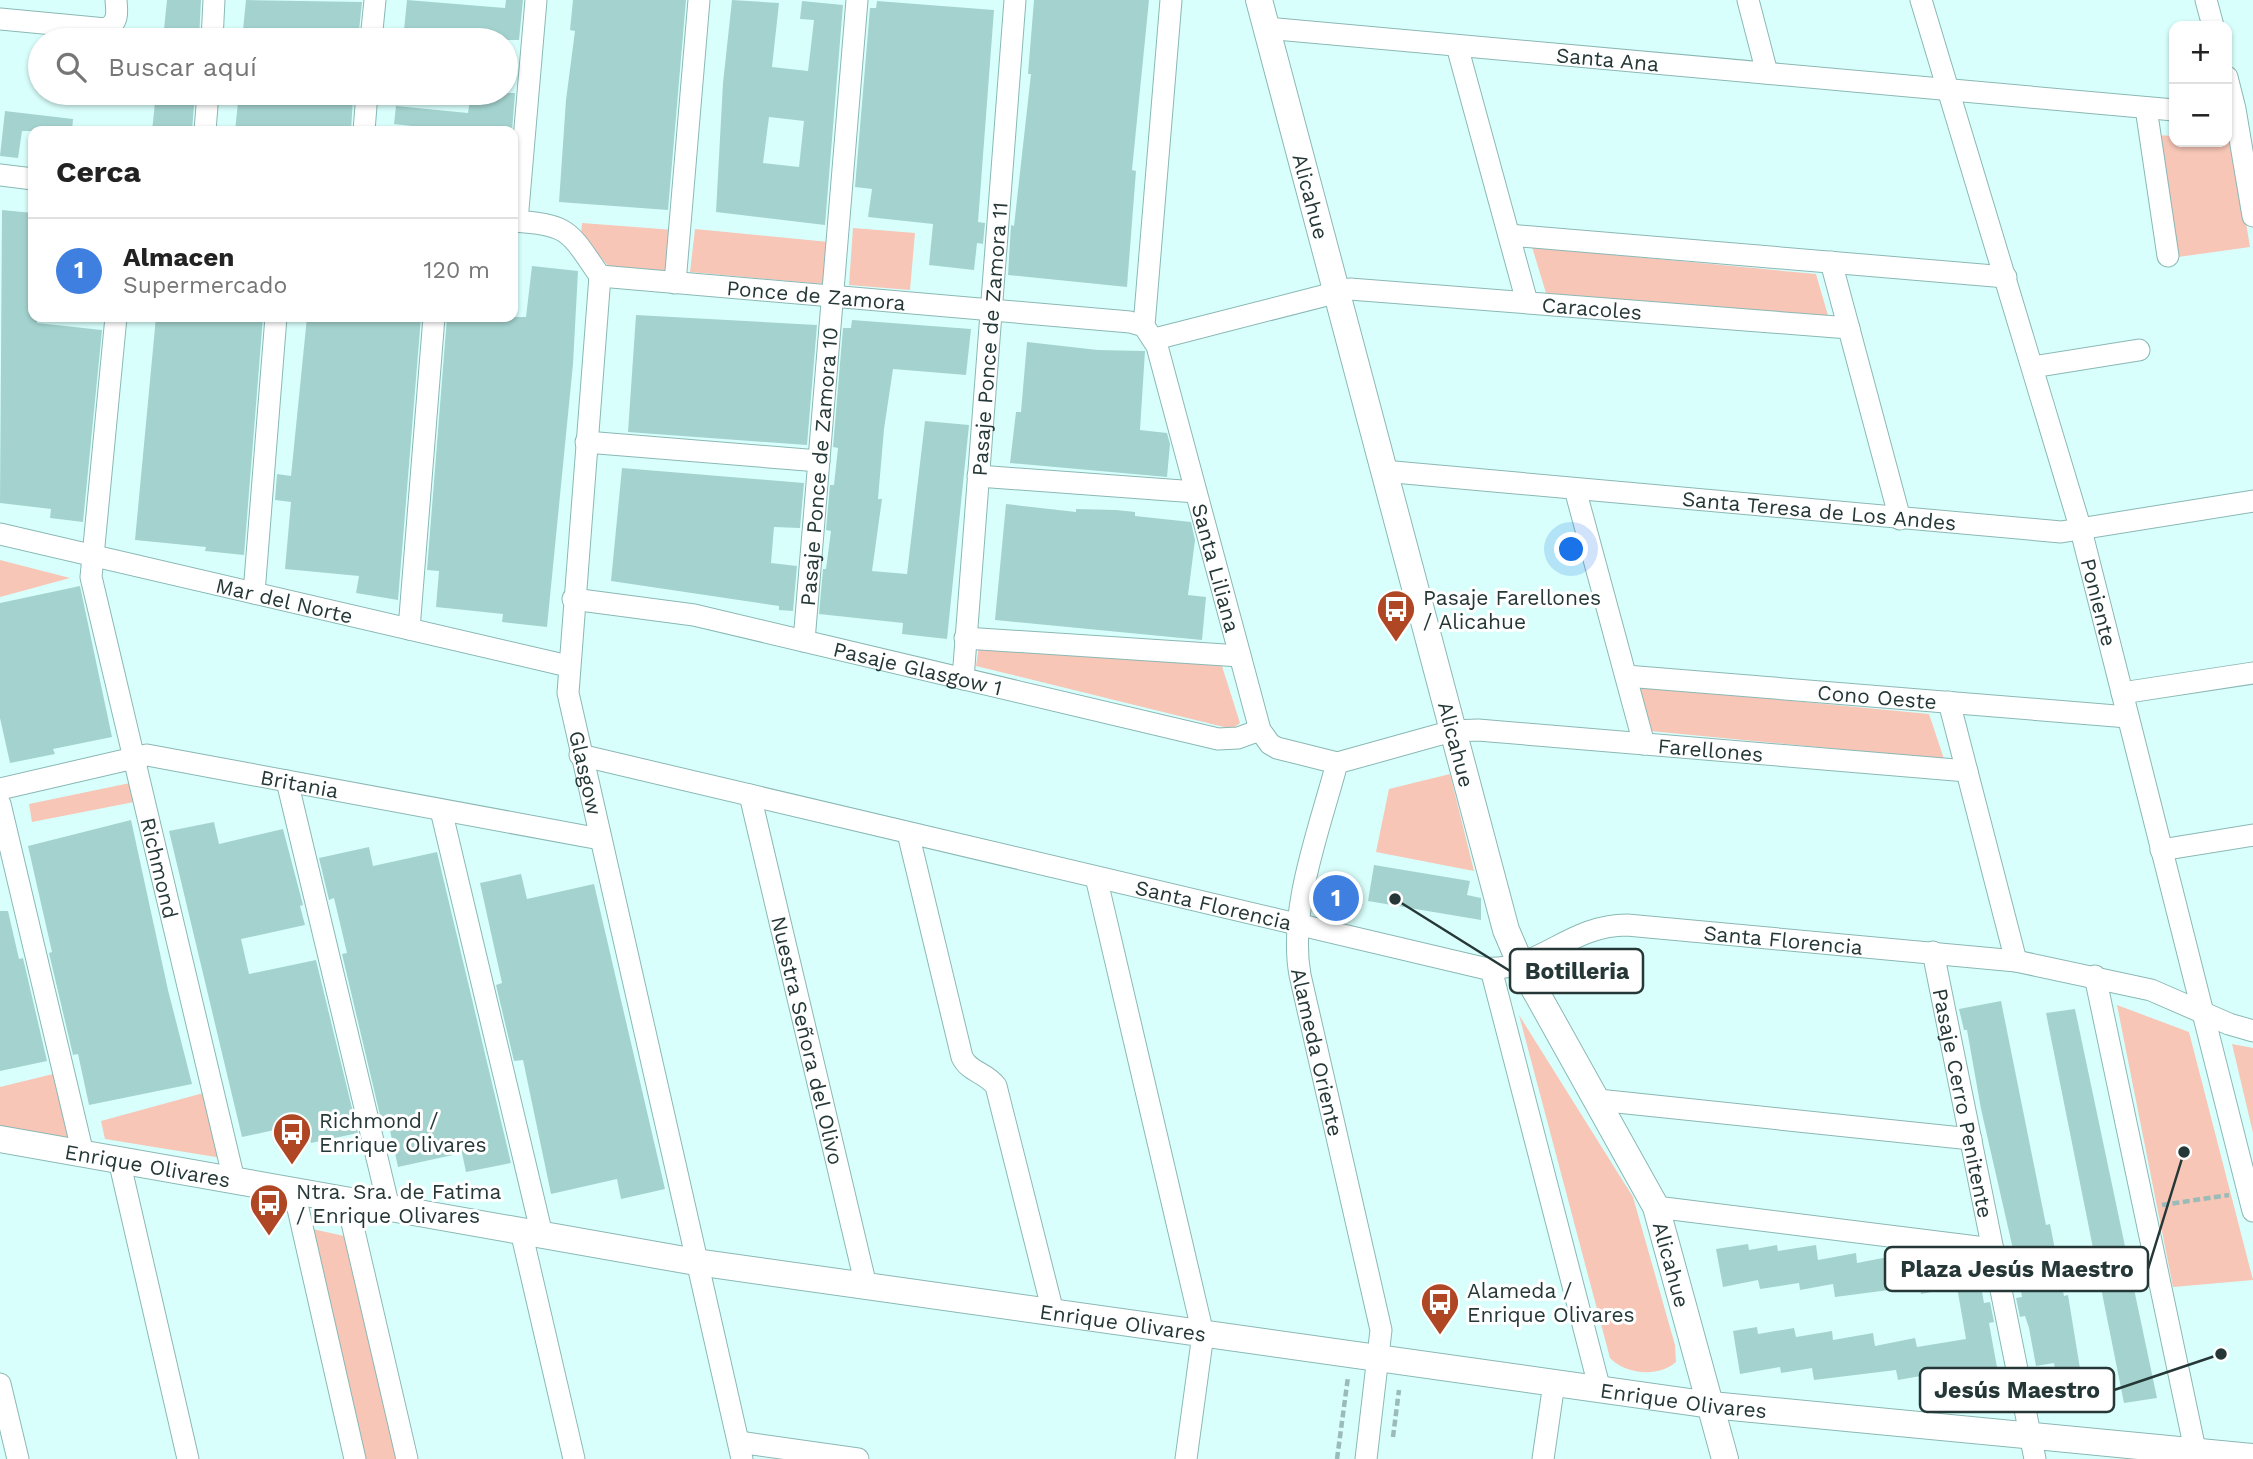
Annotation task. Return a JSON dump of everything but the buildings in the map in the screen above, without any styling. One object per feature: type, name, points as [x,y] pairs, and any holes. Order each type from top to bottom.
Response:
[{"type":"street","points":[[103,28],[112,26],[117,16],[116,0]]},
{"type":"street","points":[[213,28],[214,0]]},
{"type":"street","points":[[372,28],[375,0]]},
{"type":"street","points":[[518,189],[536,0]]},
{"type":"street","points":[[676,283],[699,0]]},
{"type":"street","name":"Pasaje Ponce de Zamora 10","points":[[804,641],[857,0]]},
{"type":"street","name":"Pasaje Ponce de Zamora 11","points":[[963,679],[1015,0]]},
{"type":"street","name":"Santa Liliana","points":[[1171,0],[1149,333],[1196,492],[1260,730]]},
{"type":"street","name":"Alicahue","points":[[1259,0],[1494,892],[1521,965],[1656,1207],[1725,1459]]},
{"type":"street","points":[[1748,0],[1767,73]]},
{"type":"street","name":"Poniente","points":[[1921,0],[2081,530],[2251,1201]]},
{"type":"street","points":[[2206,0],[2212,21]]},
{"type":"street","points":[[0,19],[89,28]]},
{"type":"street","name":"Santa Ana","points":[[1266,28],[2169,110]]},
{"type":"street","points":[[1457,46],[1527,302]]},
{"type":"street","points":[[2229,84],[2238,109],[2253,216]]},
{"type":"street","points":[[205,126],[207,105]]},
{"type":"street","points":[[364,126],[366,105]]},
{"type":"street","points":[[2147,108],[2168,256]]},
{"type":"street","points":[[0,175],[28,178]]},
{"type":"street","points":[[518,221],[561,228],[574,239],[600,276]]},
{"type":"street","points":[[1509,235],[2006,277]]},
{"type":"street","points":[[1831,262],[1900,519]]},
{"type":"street","name":"Ponce de Zamora","points":[[600,276],[1129,322],[1149,333]]},
{"type":"street","name":"Glasgow","points":[[600,276],[568,666],[569,701],[741,1451]]},
{"type":"street","name":"Caracoles","points":[[1149,333],[1336,292],[1367,289],[1849,328]]},
{"type":"street","name":"Richmond","points":[[117,322],[95,556],[91,568],[92,589],[234,1180]]},
{"type":"street","points":[[254,593],[276,322]]},
{"type":"street","points":[[409,629],[434,322]]},
{"type":"street","points":[[2033,367],[2139,350]]},
{"type":"street","points":[[586,442],[819,461]]},
{"type":"street","name":"Santa Teresa de Los Andes","points":[[1383,471],[2042,531],[2081,530],[2253,501]]},
{"type":"street","points":[[978,476],[1196,492]]},
{"type":"street","points":[[1575,489],[1644,744]]},
{"type":"street","name":"Mar del Norte","points":[[0,534],[568,666]]},
{"type":"street","name":"Pasaje Glasgow 1","points":[[573,599],[668,610],[1218,739],[1238,738],[1260,730]]},
{"type":"street","points":[[965,638],[1240,656]]},
{"type":"street","points":[[2122,693],[2253,673]]},
{"type":"street","name":"Cono Oeste","points":[[1626,676],[2128,717]]},
{"type":"street","points":[[1948,702],[2016,961]]},
{"type":"street","points":[[1260,730],[1270,744],[1277,748],[1337,763],[1452,731]]},
{"type":"street","name":"Farellones","points":[[1452,731],[1478,730],[1967,771]]},
{"type":"street","name":"Britania","points":[[0,789],[147,755],[600,839]]},
{"type":"street","name":"Santa Florencia","points":[[580,755],[1491,969],[1521,965],[1581,933],[1611,925],[2016,961],[2151,990],[2253,1031]]},
{"type":"street","name":"Alameda Oriente","points":[[1337,763],[1297,925],[1300,975],[1378,1311],[1380,1359],[1366,1459]]},
{"type":"street","points":[[287,781],[389,1208]]},
{"type":"street","name":"Nuestra Señora del Olivo","points":[[750,795],[866,1286]]},
{"type":"street","points":[[0,804],[83,1154]]},
{"type":"street","points":[[441,810],[532,1233],[574,1459]]},
{"type":"street","points":[[908,832],[962,1057],[969,1068],[988,1077],[996,1086],[1053,1312]]},
{"type":"street","points":[[2161,850],[2253,835]]},
{"type":"street","points":[[1096,877],[1203,1334],[1186,1459]]},
{"type":"street","name":"Pasaje Cerro Penitente","points":[[1933,952],[2033,1448]]},
{"type":"street","points":[[1491,969],[1600,1390]]},
{"type":"street","points":[[2095,976],[2196,1455]]},
{"type":"street","points":[[1598,1100],[1971,1139]]},
{"type":"street","name":"Enrique Olivares","points":[[0,1139],[696,1262],[1380,1359],[2033,1448],[2253,1457]]},
{"type":"street","points":[[119,1160],[188,1459]]},
{"type":"street","points":[[294,1191],[355,1459]]},
{"type":"street","points":[[347,1201],[407,1459]]},
{"type":"street","points":[[1656,1207],[1993,1249]]},
{"type":"street","points":[[1543,1459],[1554,1383]]},
{"type":"street","points":[[0,1384],[18,1459]]},
{"type":"street","points":[[741,1451],[858,1459]]},
{"type":"path","points":[[2144,1208],[2251,1201]]},
{"type":"path","points":[[1337,1459],[1351,1354]]},
{"type":"path","points":[[1392,1445],[1399,1390]]},
{"type":"shaded area","points":[[2155,135],[2169,136],[2169,147],[2232,147],[2232,138],[2250,247],[2178,257]]},
{"type":"shaded area","points":[[582,223],[674,230],[668,274],[610,268],[581,235]]},
{"type":"shaded area","points":[[853,228],[915,233],[910,290],[849,285]]},
{"type":"shaded area","points":[[695,229],[829,242],[823,284],[690,272]]},
{"type":"shaded area","points":[[1532,247],[1816,274],[1829,319],[1546,293]]},
{"type":"shaded area","points":[[0,560],[70,578],[0,597]]},
{"type":"shaded area","points":[[979,646],[1222,666],[1240,723],[1232,729],[976,666]]},
{"type":"shaded area","points":[[1639,686],[1929,714],[1944,759],[1650,731]]},
{"type":"shaded area","points":[[1450,774],[1474,871],[1376,852],[1389,789]]},
{"type":"shaded area","points":[[130,783],[134,802],[32,822],[29,804]]},
{"type":"shaded area","points":[[2117,1005],[2189,1032],[2253,1280],[2173,1287]]},
{"type":"shaded area","points":[[1519,1015],[1633,1197],[1675,1345],[1676,1362],[1669,1367],[1651,1372],[1633,1371],[1610,1358]]},
{"type":"shaded area","points":[[2232,1044],[2253,1048],[2253,1133]]},
{"type":"shaded area","points":[[53,1074],[68,1138],[0,1127],[0,1087]]},
{"type":"shaded area","points":[[207,1092],[222,1158],[105,1139],[101,1121]]},
{"type":"shaded area","points":[[308,1228],[344,1236],[397,1459],[362,1459]]},
{"type":"place","name":"Pasaje Farellones / Alicahue","points":[[1396,643]]},
{"type":"place","name":"Almacen","points":[[1336,898]]},
{"type":"place","name":"Botilleria","points":[[1395,899]]},
{"type":"place","name":"Plaza Jesús Maestro","points":[[2184,1152]]},
{"type":"place","name":"Richmond / Enrique Olivares","points":[[292,1166]]},
{"type":"place","name":"Ntra. Sra. de Fatima / Enrique Olivares","points":[[269,1237]]},
{"type":"place","name":"Alameda / Enrique Olivares","points":[[1440,1336]]},
{"type":"place","name":"Jesús Maestro","points":[[2221,1354]]}]
